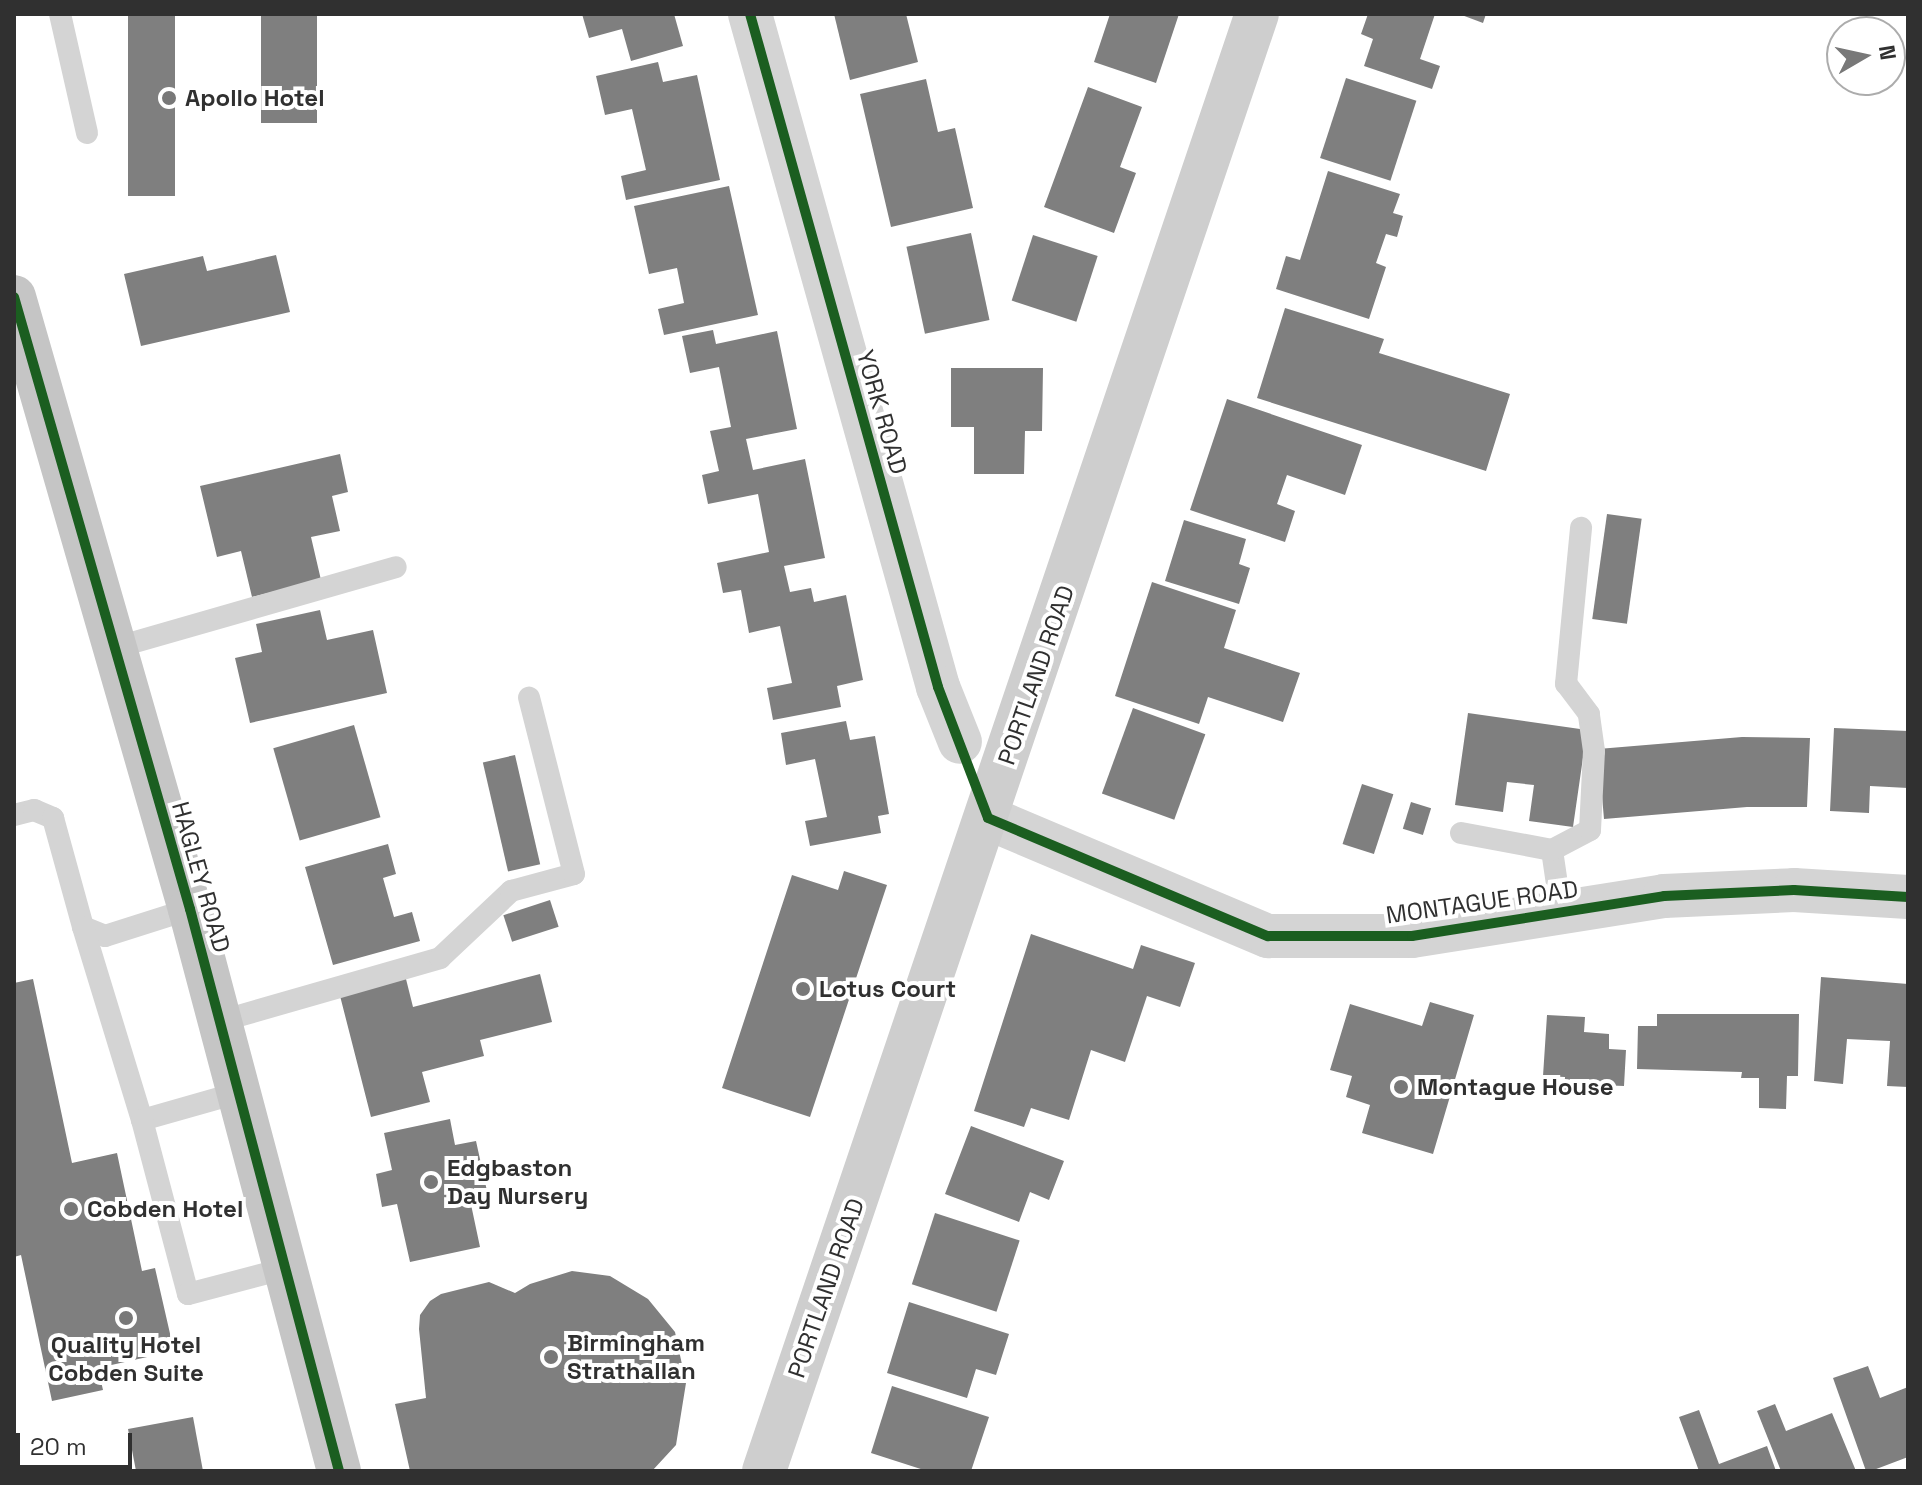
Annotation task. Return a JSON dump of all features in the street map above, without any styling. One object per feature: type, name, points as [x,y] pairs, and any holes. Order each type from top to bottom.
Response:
[{"type":"highway","name":"HAGLEY ROAD","points":[[14,297],[190,909],[339,1471]]},
{"type":"main road","name":"PORTLAND ROAD","points":[[764,1471],[988,818],[1257,14]]},
{"type":"street","name":"YORK ROAD","points":[[750,14],[938,687],[960,742]]},
{"type":"street","name":"MONTAGUE ROAD","points":[[988,818],[1268,936],[1412,936],[1664,896],[1794,890],[1908,897]]},
{"type":"lane","points":[[60,14],[87,133]]},
{"type":"lane","points":[[1461,833],[1552,850],[1590,830],[1594,751],[1589,714],[1566,684],[1581,528]]},
{"type":"lane","points":[[114,648],[396,567]]},
{"type":"lane","points":[[221,1021],[440,958],[511,891],[574,874],[529,698]]},
{"type":"lane","points":[[14,815],[34,810],[53,818],[142,1120],[188,1294],[287,1268]]},
{"type":"lane","points":[[1552,850],[1561,912]]},
{"type":"lane","points":[[83,927],[105,936],[190,909]]},
{"type":"lane","points":[[142,1120],[240,1092]]},
{"type":"building","points":[[128,14],[175,14],[175,196],[128,196]]},
{"type":"building","points":[[261,14],[317,14],[317,123],[261,123]]},
{"type":"building","points":[[582,14],[674,14],[683,46],[631,61],[622,29],[589,38]]},
{"type":"building","points":[[834,14],[906,14],[918,62],[850,80]]},
{"type":"building","points":[[1110,14],[1179,14],[1156,83],[1094,62]]},
{"type":"building","points":[[1368,14],[1435,14],[1420,59],[1440,66],[1432,89],[1364,66],[1373,39],[1361,34]]},
{"type":"building","points":[[1459,14],[1486,14],[1483,23]]},
{"type":"building","points":[[658,62],[663,82],[697,75],[720,180],[626,200],[621,176],[646,170],[632,109],[605,115],[596,76]]},
{"type":"building","points":[[1346,78],[1416,101],[1390,181],[1320,158]]},
{"type":"building","points":[[926,79],[938,132],[955,128],[973,208],[891,227],[860,94]]},
{"type":"building","points":[[1088,87],[1142,107],[1120,167],[1136,173],[1114,233],[1044,207]]},
{"type":"building","points":[[1328,171],[1400,194],[1393,213],[1403,216],[1397,237],[1386,234],[1376,263],[1386,267],[1369,319],[1276,289],[1286,256],[1300,260]]},
{"type":"building","points":[[729,186],[758,315],[664,335],[658,309],[684,303],[677,268],[649,274],[634,206]]},
{"type":"building","points":[[971,233],[990,320],[925,334],[906,247]]},
{"type":"building","points":[[1033,235],[1098,256],[1076,322],[1012,301]]},
{"type":"building","points":[[276,255],[290,312],[141,346],[124,274],[203,256],[207,271]]},
{"type":"building","points":[[1285,308],[1384,339],[1379,353],[1510,394],[1486,471],[1257,398]]},
{"type":"building","points":[[713,330],[716,344],[777,331],[797,429],[746,439],[753,470],[805,459],[825,558],[784,566],[790,592],[811,588],[814,602],[846,595],[863,680],[837,686],[841,707],[773,720],[767,688],[792,683],[780,626],[749,633],[741,590],[723,593],[717,563],[769,552],[758,494],[708,504],[702,475],[719,471],[710,431],[731,427],[719,367],[690,373],[682,336]]},
{"type":"building","points":[[951,368],[1043,368],[1042,431],[1025,431],[1024,474],[974,474],[974,427],[951,427]]},
{"type":"building","points":[[1227,399],[1362,445],[1345,495],[1287,475],[1277,504],[1295,511],[1285,542],[1190,510]]},
{"type":"building","points":[[340,454],[348,492],[332,496],[340,531],[311,537],[321,580],[252,597],[241,551],[217,557],[200,486]]},
{"type":"building","points":[[1607,514],[1642,519],[1627,624],[1592,619]]},
{"type":"building","points":[[1184,520],[1246,539],[1239,564],[1250,568],[1239,604],[1165,581]]},
{"type":"building","points":[[1152,582],[1236,610],[1224,648],[1300,673],[1283,722],[1208,697],[1199,724],[1115,696]]},
{"type":"building","points":[[320,610],[327,640],[373,630],[387,693],[250,723],[235,658],[262,652],[256,624]]},
{"type":"building","points":[[1133,708],[1205,734],[1174,820],[1102,794]]},
{"type":"building","points":[[1468,713],[1587,730],[1573,827],[1529,821],[1534,785],[1507,782],[1503,812],[1455,805]]},
{"type":"building","points":[[846,721],[850,740],[875,736],[889,814],[878,816],[881,833],[810,846],[805,821],[827,817],[815,759],[786,765],[781,733]]},
{"type":"building","points":[[354,725],[380,817],[300,840],[273,748]]},
{"type":"building","points":[[1834,728],[1908,731],[1908,788],[1870,786],[1869,813],[1830,811]]},
{"type":"building","points":[[1742,737],[1810,738],[1807,807],[1747,807],[1604,819],[1598,749]]},
{"type":"building","points":[[515,755],[540,864],[508,872],[483,762]]},
{"type":"building","points":[[1362,784],[1393,794],[1374,854],[1343,844]]},
{"type":"building","points":[[1411,802],[1431,808],[1423,835],[1403,829]]},
{"type":"building","points":[[388,844],[396,874],[383,878],[394,917],[412,912],[420,941],[333,965],[305,867]]},
{"type":"building","name":"Lotus Court","points":[[844,871],[887,885],[810,1117],[722,1088],[792,875],[838,890]]},
{"type":"building","points":[[550,900],[559,927],[512,942],[503,915]]},
{"type":"building","points":[[1031,934],[1133,969],[1141,945],[1195,963],[1180,1007],[1147,996],[1125,1062],[1091,1050],[1069,1120],[1031,1108],[1024,1127],[974,1111]]},
{"type":"building","points":[[404,971],[413,1007],[540,974],[552,1022],[480,1040],[484,1056],[422,1072],[430,1102],[371,1117],[338,988]]},
{"type":"building","points":[[1821,977],[1908,984],[1908,1087],[1887,1086],[1890,1041],[1847,1039],[1843,1084],[1814,1081]]},
{"type":"building","name":"Cobden Hotel","points":[[33,979],[72,1163],[117,1153],[142,1271],[155,1268],[174,1351],[98,1368],[103,1390],[52,1401],[21,1255],[14,1257],[14,983]]},
{"type":"building","name":"Montague House","points":[[1430,1002],[1474,1015],[1433,1154],[1362,1133],[1370,1105],[1346,1097],[1352,1076],[1330,1070],[1350,1004],[1422,1026]]},
{"type":"building","points":[[1657,1014],[1799,1014],[1798,1076],[1787,1076],[1786,1109],[1759,1108],[1759,1078],[1741,1078],[1742,1072],[1637,1069],[1638,1026],[1657,1026]]},
{"type":"building","points":[[1547,1015],[1585,1017],[1584,1032],[1609,1034],[1609,1049],[1626,1050],[1624,1086],[1599,1085],[1598,1096],[1564,1094],[1565,1077],[1543,1076]]},
{"type":"building","name":"Edgbaston Day Nursery","points":[[450,1119],[455,1145],[476,1141],[487,1191],[469,1195],[480,1247],[410,1262],[397,1204],[382,1207],[376,1174],[392,1170],[384,1133]]},
{"type":"building","points":[[971,1126],[1064,1161],[1049,1200],[1030,1192],[1019,1222],[945,1194]]},
{"type":"building","points":[[935,1213],[1020,1241],[996,1312],[912,1284]]},
{"type":"building","name":"Birmingham Strathallan","points":[[572,1271],[610,1276],[648,1299],[675,1332],[686,1383],[676,1445],[652,1471],[410,1471],[395,1404],[426,1398],[419,1329],[420,1315],[430,1301],[441,1294],[489,1282],[515,1293],[530,1284]]},
{"type":"building","points":[[909,1302],[1009,1334],[996,1375],[976,1369],[967,1398],[887,1373]]},
{"type":"building","points":[[1868,1366],[1880,1398],[1908,1387],[1908,1457],[1871,1471],[1866,1471],[1833,1378]]},
{"type":"building","points":[[892,1386],[989,1417],[971,1471],[927,1471],[871,1453]]},
{"type":"building","points":[[1775,1404],[1786,1431],[1832,1413],[1856,1471],[1781,1471],[1757,1411]]},
{"type":"building","points":[[1699,1410],[1719,1464],[1767,1446],[1776,1471],[1699,1471],[1679,1417]]},
{"type":"building","points":[[193,1417],[203,1471],[136,1471],[128,1429]]},
{"type":"cycle path","points":[[750,14],[938,687],[988,818],[1268,936],[1412,936],[1664,896],[1794,890],[1908,897]]},
{"type":"cycle path","points":[[14,297],[190,909],[339,1471]]},
{"type":"place","name":"Apollo Hotel","points":[[169,98]]},
{"type":"place","name":"Lotus Court","points":[[803,989]]},
{"type":"place","name":"Montague House","points":[[1401,1087]]},
{"type":"place","name":"Edgbaston Day Nursery","points":[[431,1182]]},
{"type":"place","name":"Cobden Hotel","points":[[71,1209]]},
{"type":"place","name":"Quality Hotel Cobden Suite","points":[[126,1318]]},
{"type":"place","name":"Birmingham Strathallan","points":[[551,1357]]}]
